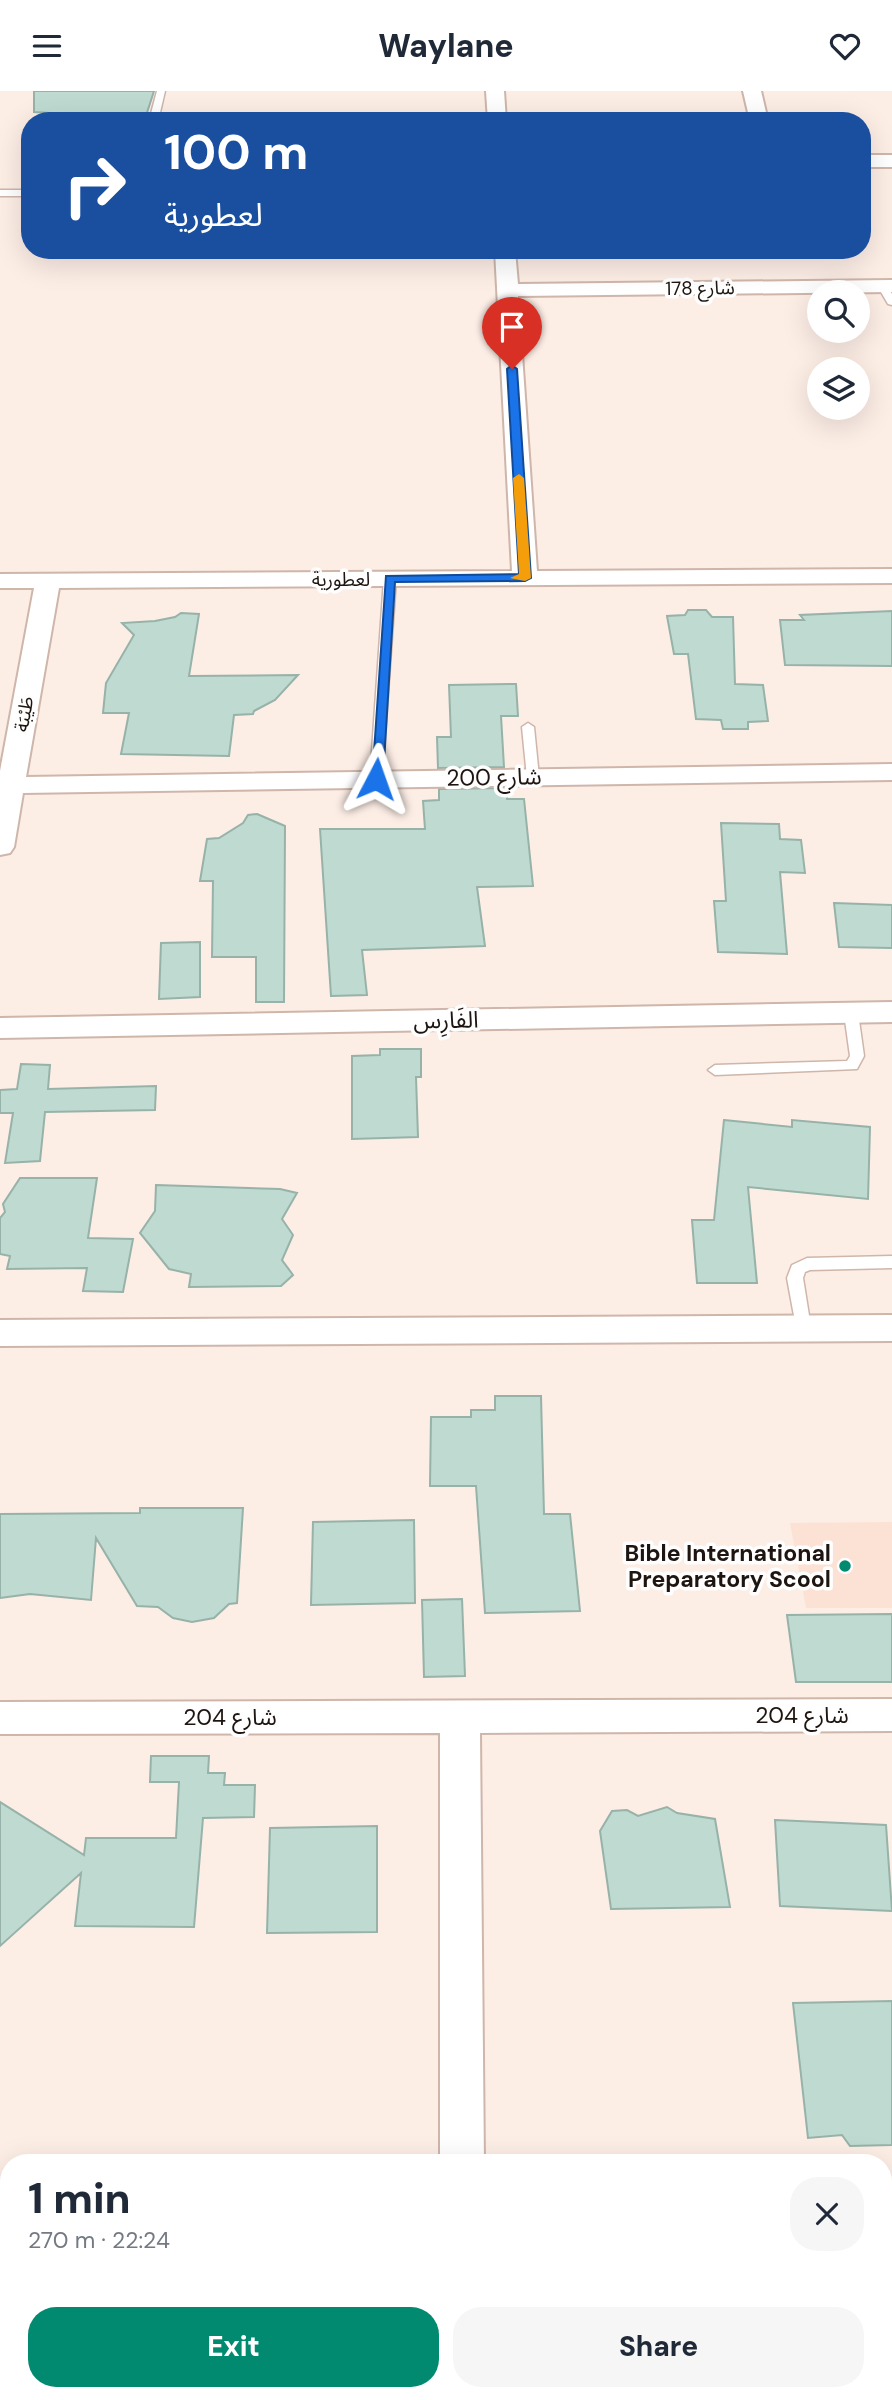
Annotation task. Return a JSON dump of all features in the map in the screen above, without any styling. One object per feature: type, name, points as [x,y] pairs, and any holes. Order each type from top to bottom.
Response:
[{"type":"street","points":[[495,91],[496,112]]},
{"type":"street","points":[[752,91],[758,112]]},
{"type":"street","points":[[871,161],[892,161]]},
{"type":"street","points":[[505,259],[525,578]]},
{"type":"street","name":"شارع 178","points":[[507,290],[889,292]]},
{"type":"street","name":"لعطورية","points":[[0,581],[892,576]]},
{"type":"street","name":"طَيْبَة","points":[[0,847],[48,580]]},
{"type":"street","name":"شارع 200","points":[[11,785],[892,772]]},
{"type":"street","name":"الفَارِس","points":[[0,1028],[892,1012]]},
{"type":"street","points":[[0,1333],[892,1328]]},
{"type":"street","name":"شارع 204","points":[[0,1718],[892,1714]]},
{"type":"street","points":[[460,1716],[462,2154]]},
{"type":"lane","points":[[155,112],[161,91]]},
{"type":"lane","points":[[0,193],[21,193]]},
{"type":"lane","points":[[376,779],[390,579]]},
{"type":"lane","points":[[528,727],[533,777]]},
{"type":"lane","points":[[715,1070],[852,1066],[858,1056],[851,1013]]},
{"type":"lane","points":[[803,1328],[795,1278],[802,1266],[892,1262]]},
{"type":"shaded area","name":"Bible International Preparatory Scool","points":[[892,1522],[892,1608],[806,1608],[790,1523]]},
{"type":"building","points":[[34,91],[154,91],[147,112],[34,112]]},
{"type":"building","points":[[688,610],[706,610],[712,617],[733,617],[735,684],[763,685],[768,721],[748,722],[748,729],[723,729],[721,720],[696,719],[688,654],[674,654],[667,616],[685,615]]},
{"type":"building","points":[[892,611],[892,666],[785,665],[780,620],[804,620],[800,615]]},
{"type":"building","points":[[181,613],[199,614],[189,676],[298,675],[275,700],[253,714],[234,715],[229,756],[121,754],[129,713],[103,713],[106,683],[134,635],[122,623],[155,621]]},
{"type":"building","points":[[516,684],[518,716],[501,716],[504,767],[438,768],[437,737],[451,737],[449,685]]},
{"type":"building","points":[[506,788],[507,799],[524,799],[533,886],[477,887],[485,946],[362,950],[367,995],[331,996],[320,829],[425,829],[423,801],[439,800],[439,789]]},
{"type":"building","points":[[257,814],[285,826],[284,1002],[256,1002],[256,957],[212,957],[213,881],[200,881],[207,839],[219,838],[243,823],[248,815]]},
{"type":"building","points":[[721,823],[779,824],[780,839],[801,840],[805,873],[780,872],[787,954],[718,952],[714,901],[726,901]]},
{"type":"building","points":[[834,903],[892,905],[892,948],[839,947]]},
{"type":"building","points":[[200,942],[200,997],[159,999],[161,943]]},
{"type":"building","points":[[380,1049],[421,1049],[421,1077],[416,1077],[418,1137],[352,1139],[352,1056],[380,1055]]},
{"type":"building","points":[[21,1064],[50,1065],[48,1089],[156,1086],[155,1110],[45,1112],[40,1161],[5,1163],[13,1113],[0,1113],[0,1090],[17,1089]]},
{"type":"building","points":[[724,1120],[792,1127],[792,1120],[870,1127],[868,1199],[748,1187],[757,1283],[697,1283],[692,1220],[714,1220]]},
{"type":"building","points":[[20,1178],[97,1178],[88,1238],[133,1239],[123,1292],[83,1291],[87,1268],[7,1269],[10,1256],[0,1254],[0,1218],[5,1212],[3,1204]]},
{"type":"building","points":[[156,1185],[280,1189],[297,1193],[282,1219],[293,1235],[282,1260],[293,1275],[281,1286],[189,1287],[191,1274],[169,1269],[140,1233],[155,1211]]},
{"type":"building","points":[[495,1396],[541,1396],[544,1514],[570,1514],[580,1611],[485,1613],[476,1486],[430,1486],[431,1417],[471,1417],[471,1410],[495,1410]]},
{"type":"building","points":[[140,1508],[243,1508],[237,1603],[229,1604],[214,1618],[192,1622],[173,1618],[158,1607],[137,1606],[96,1538],[91,1600],[30,1594],[0,1598],[0,1514],[140,1513]]},
{"type":"building","points":[[414,1520],[415,1603],[311,1605],[313,1522]]},
{"type":"building","points":[[462,1599],[465,1676],[424,1677],[422,1600]]},
{"type":"building","points":[[892,1614],[892,1682],[796,1682],[787,1615]]},
{"type":"building","points":[[151,1756],[209,1756],[208,1773],[225,1773],[224,1785],[255,1785],[254,1817],[203,1818],[194,1927],[75,1926],[81,1873],[0,1946],[0,1802],[84,1855],[86,1838],[176,1838],[179,1782],[150,1782]]},
{"type":"building","points":[[667,1807],[677,1813],[715,1819],[730,1907],[611,1909],[600,1831],[612,1811],[627,1810],[638,1816]]},
{"type":"building","points":[[775,1820],[886,1825],[892,1911],[780,1906]]},
{"type":"building","points":[[377,1826],[377,1932],[267,1933],[270,1828]]},
{"type":"building","points":[[892,2001],[892,2145],[850,2146],[842,2135],[808,2138],[793,2003]]},
{"type":"slow traffic","points":[[516,578],[525,578],[519,478]]},
{"type":"place","name":"Bible International Preparatory Scool","points":[[845,1566]]},
{"type":"route","points":[[376,779],[390,579],[525,578],[512,369]]}]
